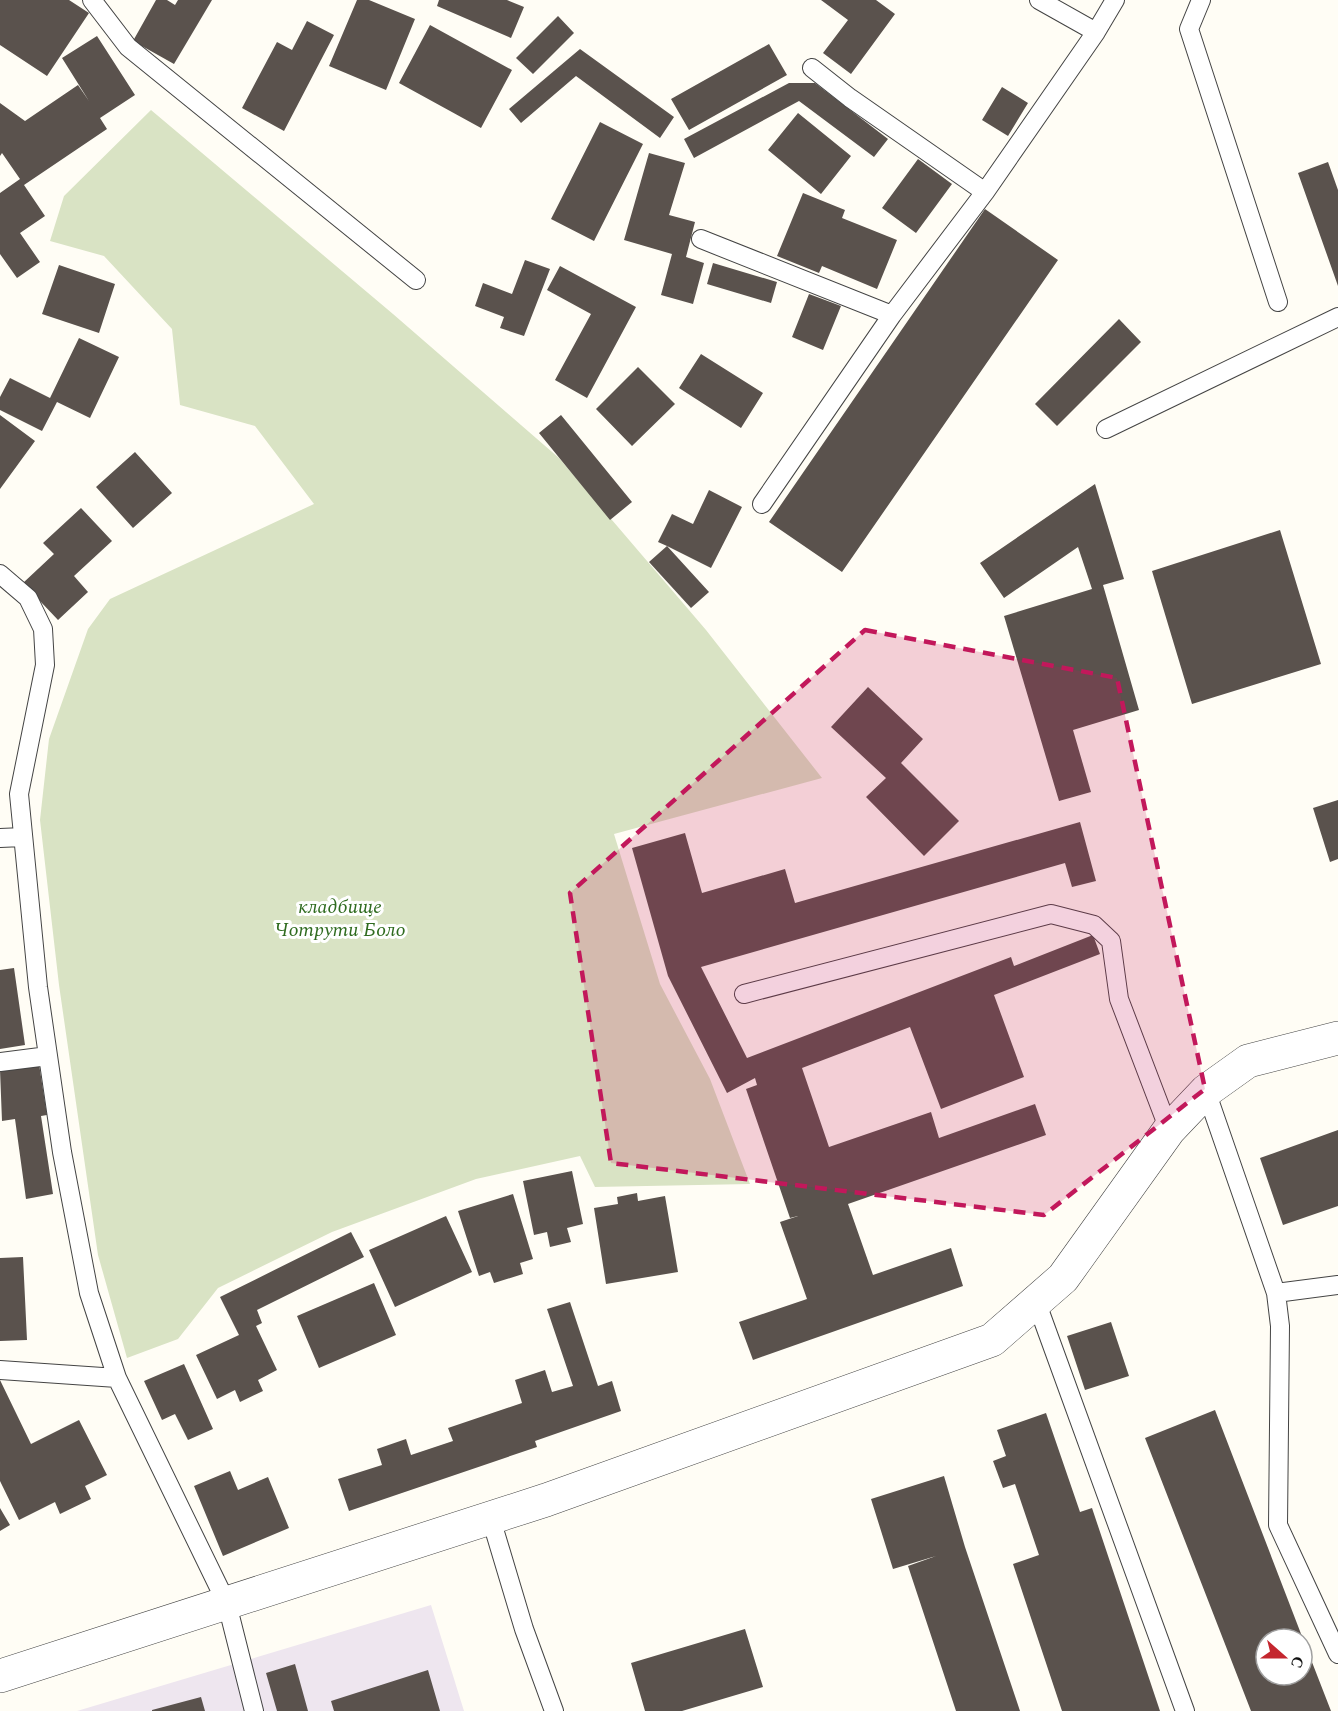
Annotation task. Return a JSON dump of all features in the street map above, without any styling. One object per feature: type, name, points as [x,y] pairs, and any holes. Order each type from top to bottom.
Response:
[{"type":"street","points":[[0,1676],[490,1519],[992,1340],[1063,1278],[1169,1130],[1206,1091],[1248,1061],[1338,1038]]},
{"type":"lane","points":[[92,0],[128,47],[416,280]]},
{"type":"lane","points":[[1039,0],[1096,32]]},
{"type":"lane","points":[[762,504],[892,315],[985,192],[1096,32],[1115,0]]},
{"type":"lane","points":[[1201,0],[1189,29],[1278,302]]},
{"type":"lane","points":[[813,69],[850,98],[985,192]]},
{"type":"lane","points":[[701,239],[892,315]]},
{"type":"lane","points":[[1106,429],[1338,317]]},
{"type":"lane","points":[[0,574],[28,598],[43,629],[45,665],[19,794],[38,987],[62,1152],[89,1293],[117,1378],[227,1604],[254,1711]]},
{"type":"lane","points":[[0,838],[23,837]]},
{"type":"lane","points":[[744,994],[1051,914],[1094,925],[1111,941],[1119,999],[1169,1130]]},
{"type":"lane","points":[[0,1062],[48,1056]]},
{"type":"lane","points":[[1206,1091],[1276,1293],[1280,1326],[1278,1525],[1338,1654]]},
{"type":"lane","points":[[1276,1293],[1338,1285]]},
{"type":"lane","points":[[1036,1301],[1185,1711]]},
{"type":"lane","points":[[0,1370],[117,1378]]},
{"type":"lane","points":[[490,1519],[524,1629],[554,1711]]},
{"type":"highlighted area","points":[[865,630],[1117,678],[1205,1089],[1044,1215],[611,1163],[570,893]]},
{"type":"shaded area","points":[[431,1605],[464,1711],[77,1711]]},
{"type":"green space","name":"кладбище Чотрути Боло","points":[[151,110],[393,314],[559,458],[706,630],[822,778],[614,834],[660,984],[710,1079],[750,1184],[595,1187],[580,1156],[476,1179],[332,1232],[218,1288],[178,1339],[127,1358],[98,1255],[59,985],[40,820],[49,739],[88,629],[110,599],[314,504],[255,426],[180,405],[172,329],[104,256],[50,241],[64,196]]},
{"type":"building","points":[[0,0],[69,0],[89,13],[47,76],[0,45]]},
{"type":"building","points":[[156,0],[167,0],[175,5],[178,0],[212,0],[174,64],[133,41]]},
{"type":"building","points":[[357,0],[369,0],[415,19],[386,90],[329,66]]},
{"type":"building","points":[[439,0],[507,0],[524,7],[511,38],[437,6]]},
{"type":"building","points":[[821,0],[876,0],[895,14],[851,74],[823,53],[848,20]]},
{"type":"building","points":[[558,16],[574,33],[533,74],[516,58]]},
{"type":"building","points":[[307,21],[334,35],[284,131],[242,108],[277,42],[292,50]]},
{"type":"building","points":[[430,25],[512,70],[481,128],[399,83]]},
{"type":"building","points":[[97,36],[135,95],[100,118],[107,129],[24,185],[45,216],[20,233],[40,262],[17,278],[0,254],[0,193],[20,179],[2,153],[0,156],[0,103],[25,121],[78,85],[89,101],[62,58]]},
{"type":"building","points":[[769,44],[787,75],[689,130],[671,99]]},
{"type":"building","points":[[580,49],[674,117],[660,138],[576,76],[521,123],[509,109]]},
{"type":"building","points":[[789,83],[815,83],[888,139],[874,157],[799,101],[694,158],[684,139]]},
{"type":"building","points":[[1002,87],[1028,103],[1008,136],[982,120]]},
{"type":"building","points":[[798,113],[851,156],[821,194],[768,150]]},
{"type":"building","points":[[600,122],[643,144],[594,241],[551,219]]},
{"type":"building","points":[[649,153],[685,163],[669,215],[695,222],[686,257],[704,263],[693,304],[661,295],[672,254],[624,240]]},
{"type":"building","points":[[918,159],[952,184],[916,233],[882,208]]},
{"type":"building","points":[[1328,162],[1338,190],[1338,286],[1298,173]]},
{"type":"building","points":[[803,193],[845,210],[842,218],[897,240],[877,289],[822,266],[819,273],[777,256]]},
{"type":"building","points":[[985,209],[1058,260],[842,572],[769,522]]},
{"type":"building","points":[[525,260],[550,269],[524,336],[500,328],[504,317],[475,306],[483,283],[512,294]]},
{"type":"building","points":[[713,263],[777,282],[771,303],[707,284]]},
{"type":"building","points":[[59,265],[115,284],[99,333],[42,314]]},
{"type":"building","points":[[560,266],[636,307],[587,398],[555,380],[591,314],[547,290]]},
{"type":"building","points":[[809,294],[841,306],[823,350],[792,337]]},
{"type":"building","points":[[1119,319],[1141,342],[1057,426],[1035,404]]},
{"type":"building","points":[[79,338],[119,357],[90,418],[57,402],[42,431],[0,410],[0,397],[10,378],[50,398]]},
{"type":"building","points":[[701,354],[763,393],[741,428],[679,388]]},
{"type":"building","points":[[638,367],[675,404],[632,446],[596,409]]},
{"type":"building","points":[[0,415],[35,441],[0,489]]},
{"type":"building","points":[[561,415],[632,502],[610,520],[539,433]]},
{"type":"building","points":[[135,452],[172,493],[133,528],[96,487]]},
{"type":"building","points":[[1095,484],[1124,579],[1103,585],[1139,710],[1073,730],[1091,792],[1059,801],[1004,616],[1092,589],[1078,547],[1004,598],[980,563]]},
{"type":"building","points":[[709,490],[742,507],[711,568],[658,542],[672,514],[693,524]]},
{"type":"building","points":[[81,508],[112,541],[74,576],[88,592],[58,620],[23,583],[54,554],[43,543]]},
{"type":"building","points":[[1280,530],[1321,664],[1192,704],[1152,571]]},
{"type":"building","points":[[667,546],[709,592],[691,608],[649,562]]},
{"type":"building","points":[[868,687],[923,739],[901,763],[959,821],[924,856],[866,797],[886,778],[831,727]]},
{"type":"building","points":[[1338,800],[1338,859],[1330,862],[1313,808]]},
{"type":"building","points":[[1080,822],[1096,881],[1072,887],[1065,863],[701,967],[747,1058],[1011,957],[1014,966],[1093,935],[1100,954],[994,995],[1024,1077],[941,1109],[910,1027],[802,1068],[829,1147],[931,1112],[939,1138],[1035,1104],[1046,1135],[848,1204],[873,1275],[951,1248],[963,1286],[753,1360],[739,1322],[807,1299],[780,1222],[798,1216],[790,1218],[746,1089],[757,1085],[755,1078],[727,1093],[668,976],[632,848],[685,833],[702,893],[785,869],[795,903]]},
{"type":"building","points":[[14,968],[25,1045],[0,1049],[0,970]]},
{"type":"building","points":[[39,1064],[47,1115],[41,1116],[53,1194],[26,1199],[15,1119],[2,1121],[0,1070]]},
{"type":"building","points":[[1338,1130],[1338,1206],[1283,1225],[1260,1158]]},
{"type":"building","points":[[572,1171],[583,1224],[567,1228],[571,1242],[550,1247],[547,1232],[534,1235],[523,1181]]},
{"type":"building","points":[[637,1193],[638,1201],[665,1196],[678,1272],[606,1284],[594,1208],[618,1204],[617,1197]]},
{"type":"building","points":[[513,1194],[533,1259],[520,1263],[523,1274],[494,1283],[490,1272],[479,1276],[458,1211]]},
{"type":"building","points":[[446,1216],[472,1272],[395,1307],[369,1250]]},
{"type":"building","points":[[351,1232],[364,1257],[257,1310],[262,1323],[256,1326],[277,1370],[258,1380],[263,1391],[240,1402],[235,1390],[217,1399],[196,1355],[239,1335],[220,1297]]},
{"type":"building","points":[[23,1257],[27,1340],[0,1341],[0,1258]]},
{"type":"building","points":[[374,1283],[396,1335],[319,1368],[297,1316]]},
{"type":"building","points":[[570,1302],[598,1386],[612,1381],[621,1411],[535,1441],[537,1447],[349,1511],[338,1479],[382,1465],[377,1449],[406,1439],[411,1455],[453,1441],[448,1428],[522,1403],[515,1380],[545,1370],[552,1392],[573,1386],[547,1309]]},
{"type":"building","points":[[1111,1322],[1129,1376],[1085,1390],[1067,1336]]},
{"type":"building","points":[[184,1364],[213,1429],[188,1440],[175,1414],[162,1420],[144,1381]]},
{"type":"building","points":[[0,1380],[31,1444],[79,1420],[107,1475],[85,1486],[91,1499],[60,1514],[55,1502],[19,1520],[0,1481]]},
{"type":"building","points":[[1215,1410],[1299,1627],[1254,1627],[1254,1687],[1314,1687],[1314,1667],[1331,1711],[1251,1711],[1145,1438]]},
{"type":"building","points":[[1046,1413],[1080,1512],[1092,1508],[1160,1711],[1062,1711],[1013,1564],[1039,1555],[1015,1484],[1003,1488],[993,1461],[1006,1456],[997,1430]]},
{"type":"building","points":[[230,1471],[238,1490],[268,1477],[289,1528],[223,1556],[194,1486]]},
{"type":"building","points":[[944,1476],[965,1547],[1020,1711],[956,1711],[908,1566],[936,1556],[893,1569],[871,1499]]},
{"type":"building","points":[[0,1508],[10,1525],[0,1531]]},
{"type":"building","points":[[745,1629],[763,1687],[682,1711],[645,1711],[631,1663]]},
{"type":"building","points":[[295,1664],[308,1711],[277,1711],[266,1673]]},
{"type":"building","points":[[428,1670],[440,1711],[334,1711],[331,1701]]},
{"type":"building","points":[[201,1697],[205,1711],[152,1711],[152,1710]]}]
